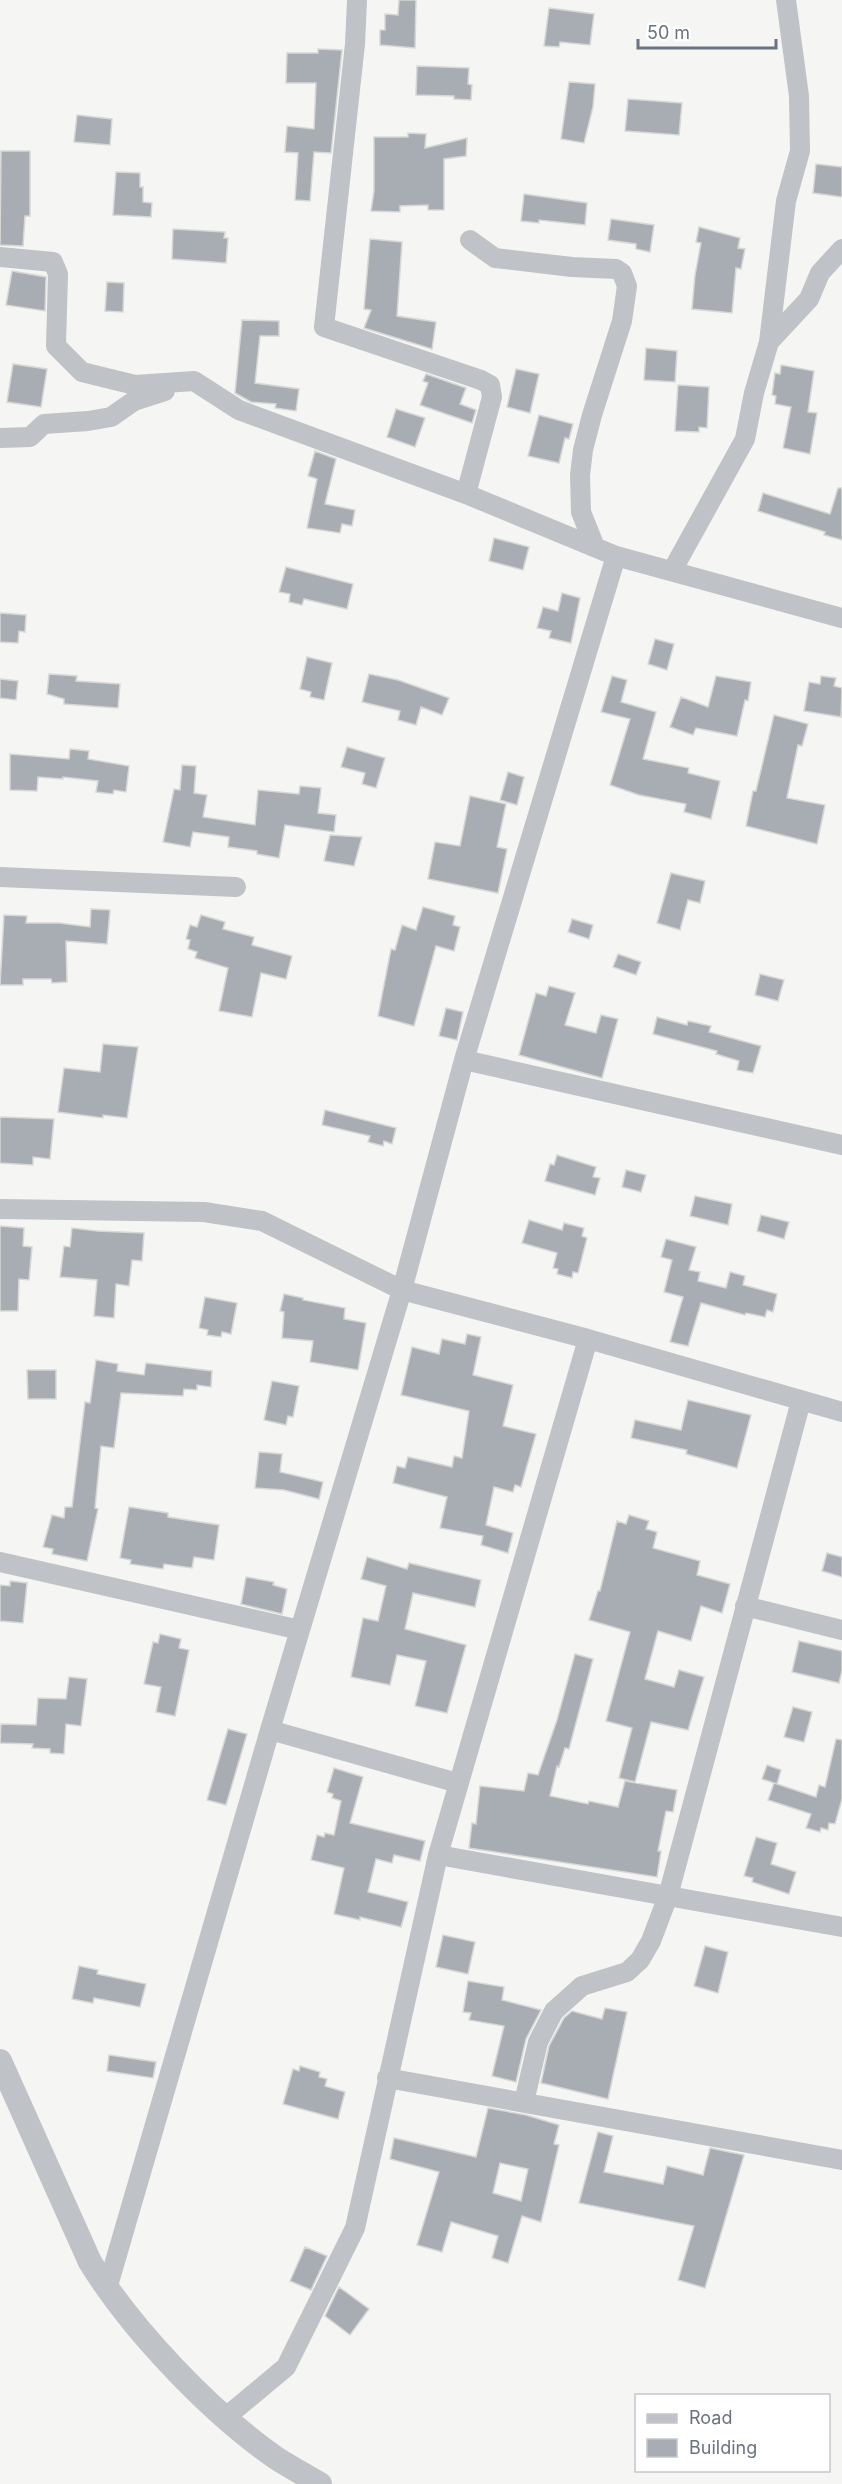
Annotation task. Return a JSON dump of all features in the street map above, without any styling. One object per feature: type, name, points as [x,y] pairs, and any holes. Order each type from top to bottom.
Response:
[{"type":"street","points":[[357,0],[354,56],[324,327],[482,380],[490,385],[492,396],[466,494]]},
{"type":"street","points":[[672,571],[745,439],[754,393],[769,342],[786,201],[800,151],[800,96],[786,0]]},
{"type":"street","points":[[470,240],[495,258],[572,267],[616,268],[622,273],[627,286],[622,321],[592,414],[583,450],[580,475],[581,512],[595,547]]},
{"type":"street","points":[[769,342],[809,299],[819,273],[842,249]]},
{"type":"street","points":[[0,257],[53,262],[58,274],[56,346],[82,372],[135,385],[194,381],[239,410],[466,494],[616,555],[842,618]]},
{"type":"street","points":[[0,438],[30,437],[44,424],[111,417],[134,401],[194,381]]},
{"type":"street","points":[[107,2289],[270,1730],[402,1290],[464,1060],[616,555]]},
{"type":"street","points":[[0,878],[236,887]]},
{"type":"street","points":[[464,1060],[842,1145]]},
{"type":"street","points":[[0,1209],[204,1212],[262,1221],[402,1290],[588,1339],[842,1412]]},
{"type":"street","points":[[226,2417],[286,2367],[355,2228],[438,1855],[588,1339]]},
{"type":"street","points":[[524,2102],[538,2042],[554,2010],[582,1986],[627,1972],[640,1960],[651,1941],[668,1896],[801,1401]]},
{"type":"street","points":[[0,1562],[300,1630]]},
{"type":"street","points":[[745,1606],[842,1630]]},
{"type":"street","points":[[270,1730],[458,1784]]},
{"type":"street","points":[[438,1855],[842,1927]]},
{"type":"street","points":[[0,2061],[90,2262],[107,2289],[172,2365],[226,2417],[276,2457],[320,2484]]},
{"type":"street","points":[[387,2079],[842,2160]]},
{"type":"building","points":[[399,0],[416,0],[415,48],[380,45],[380,30],[385,30],[385,14],[398,15]]},
{"type":"building","points":[[549,8],[594,14],[590,45],[560,42],[559,47],[544,46]]},
{"type":"building","points":[[318,49],[342,50],[331,153],[314,152],[310,201],[295,200],[298,153],[285,152],[287,126],[314,129],[316,83],[286,83],[287,53],[318,53]]},
{"type":"building","points":[[417,66],[469,68],[468,84],[472,85],[471,100],[454,99],[454,96],[416,95]]},
{"type":"building","points":[[569,82],[595,84],[593,107],[584,143],[561,139]]},
{"type":"building","points":[[628,99],[682,103],[679,135],[625,131]]},
{"type":"building","points":[[77,115],[112,119],[110,145],[74,142]]},
{"type":"building","points":[[408,133],[426,134],[425,148],[467,138],[466,156],[444,159],[444,210],[428,210],[428,205],[400,206],[400,212],[371,211],[374,191],[374,137],[408,137]]},
{"type":"building","points":[[1,151],[30,151],[30,216],[25,216],[23,246],[0,245]]},
{"type":"building","points":[[816,164],[842,167],[842,197],[813,193]]},
{"type":"building","points":[[116,172],[140,173],[143,202],[152,203],[151,217],[113,215]]},
{"type":"building","points":[[524,194],[587,203],[585,225],[539,220],[539,223],[521,221]]},
{"type":"building","points":[[611,219],[654,225],[650,252],[636,249],[636,244],[608,240]]},
{"type":"building","points":[[699,227],[740,238],[738,248],[745,249],[741,269],[736,268],[732,313],[692,309],[701,243],[696,242]]},
{"type":"building","points":[[173,229],[225,232],[224,238],[228,238],[226,263],[172,259]]},
{"type":"building","points":[[370,239],[402,242],[397,316],[436,322],[432,349],[364,328],[371,310],[364,309]]},
{"type":"building","points":[[12,271],[46,277],[45,311],[6,305]]},
{"type":"building","points":[[107,282],[124,283],[123,312],[105,311]]},
{"type":"building","points":[[242,320],[279,321],[279,336],[260,336],[255,383],[299,389],[296,411],[275,408],[276,404],[251,402],[235,393]]},
{"type":"building","points":[[646,348],[677,351],[675,382],[644,380]]},
{"type":"building","points":[[13,364],[47,369],[41,407],[7,402]]},
{"type":"building","points":[[781,365],[814,371],[808,412],[817,413],[810,454],[783,448],[791,407],[775,404],[776,396],[772,395],[775,373],[780,374]]},
{"type":"building","points":[[516,369],[539,374],[530,413],[507,407]]},
{"type":"building","points":[[426,374],[466,388],[460,404],[476,410],[472,423],[420,405],[428,383],[423,381]]},
{"type":"building","points":[[678,385],[709,387],[707,428],[699,427],[699,432],[675,431]]},
{"type":"building","points":[[396,409],[425,418],[415,447],[387,437]]},
{"type":"building","points":[[539,415],[573,424],[569,439],[565,438],[559,463],[528,456]]},
{"type":"building","points":[[315,451],[336,459],[325,504],[355,510],[352,526],[342,524],[340,533],[307,528],[317,479],[308,476]]},
{"type":"building","points":[[838,488],[842,488],[842,540],[824,535],[825,532],[758,511],[763,493],[830,514]]},
{"type":"building","points":[[494,538],[529,547],[523,570],[489,561]]},
{"type":"building","points":[[286,567],[353,584],[347,609],[304,599],[302,605],[289,602],[290,594],[279,592]]},
{"type":"building","points":[[562,593],[580,598],[571,643],[549,638],[551,631],[537,628],[543,607],[558,611]]},
{"type":"building","points":[[0,613],[26,615],[25,632],[19,631],[18,643],[0,642]]},
{"type":"building","points":[[655,639],[674,644],[667,670],[648,664]]},
{"type":"building","points":[[307,657],[332,663],[324,700],[310,697],[311,692],[300,689]]},
{"type":"building","points":[[49,674],[77,676],[76,681],[120,684],[118,708],[64,704],[64,699],[47,694]]},
{"type":"building","points":[[369,674],[398,680],[449,698],[442,715],[421,707],[416,725],[398,720],[400,711],[362,702]]},
{"type":"building","points":[[612,676],[627,680],[621,702],[656,712],[643,759],[689,768],[688,773],[720,781],[711,819],[684,812],[686,804],[639,795],[610,785],[630,719],[601,712]]},
{"type":"building","points":[[716,676],[751,682],[748,701],[745,700],[737,736],[696,728],[693,735],[670,727],[681,697],[708,707]]},
{"type":"building","points":[[821,676],[836,678],[834,686],[842,688],[841,717],[804,711],[809,682],[820,684]]},
{"type":"building","points":[[0,679],[18,681],[16,700],[0,698]]},
{"type":"building","points":[[774,715],[808,724],[802,746],[798,745],[787,798],[825,805],[817,844],[746,826]]},
{"type":"building","points":[[347,747],[385,758],[376,788],[362,784],[365,773],[341,767]]},
{"type":"building","points":[[70,749],[89,751],[88,759],[129,766],[126,792],[114,790],[113,794],[96,792],[98,781],[63,777],[63,779],[38,777],[37,791],[10,790],[10,754],[69,759]]},
{"type":"building","points":[[182,765],[196,766],[194,793],[207,795],[203,817],[255,825],[258,790],[299,794],[300,786],[321,788],[318,813],[336,815],[334,832],[285,825],[279,858],[257,854],[257,851],[228,847],[229,837],[193,832],[190,847],[163,842],[174,789],[180,790]]},
{"type":"building","points":[[508,772],[524,777],[517,805],[500,800]]},
{"type":"building","points":[[470,796],[506,804],[497,847],[507,849],[498,893],[428,879],[435,842],[460,846]]},
{"type":"building","points":[[330,835],[362,837],[354,866],[324,861]]},
{"type":"building","points":[[671,873],[705,881],[700,903],[688,900],[680,930],[657,923]]},
{"type":"building","points":[[423,907],[455,916],[453,925],[460,927],[454,951],[436,946],[414,1026],[378,1016],[391,949],[395,950],[402,925],[416,930]]},
{"type":"building","points":[[91,909],[110,910],[107,944],[66,941],[67,982],[52,983],[51,979],[23,979],[23,985],[0,985],[4,915],[27,916],[26,923],[59,923],[90,927]]},
{"type":"building","points":[[201,915],[225,922],[223,929],[254,937],[252,945],[292,956],[286,979],[261,973],[252,1017],[219,1011],[228,968],[195,958],[197,952],[188,949],[190,940],[186,939],[190,925],[197,927]]},
{"type":"building","points":[[572,919],[593,925],[589,939],[568,932]]},
{"type":"building","points":[[618,954],[641,962],[636,975],[613,967]]},
{"type":"building","points":[[760,974],[784,980],[778,1001],[755,995]]},
{"type":"building","points":[[549,986],[575,993],[565,1025],[596,1033],[601,1015],[618,1019],[602,1078],[519,1055],[536,993],[546,996]]},
{"type":"building","points":[[446,1008],[463,1012],[457,1040],[439,1036]]},
{"type":"building","points":[[657,1017],[687,1025],[688,1021],[711,1026],[709,1032],[761,1046],[753,1073],[737,1070],[739,1061],[716,1054],[717,1051],[653,1034]]},
{"type":"building","points":[[103,1044],[138,1047],[127,1118],[103,1115],[103,1118],[58,1112],[64,1068],[100,1072]]},
{"type":"building","points":[[325,1110],[396,1128],[392,1144],[384,1141],[383,1146],[368,1142],[370,1136],[322,1125]]},
{"type":"building","points":[[0,1117],[54,1119],[50,1159],[33,1157],[33,1165],[0,1163]]},
{"type":"building","points":[[557,1155],[596,1167],[593,1177],[600,1178],[595,1195],[545,1181],[550,1164],[554,1165]]},
{"type":"building","points":[[626,1170],[646,1175],[641,1192],[622,1187]]},
{"type":"building","points":[[695,1196],[732,1204],[728,1225],[690,1216]]},
{"type":"building","points":[[761,1215],[789,1222],[784,1239],[757,1231]]},
{"type":"building","points":[[529,1220],[562,1230],[564,1223],[584,1228],[582,1236],[587,1238],[578,1273],[573,1272],[572,1278],[557,1274],[558,1269],[553,1268],[557,1253],[522,1243]]},
{"type":"building","points":[[0,1226],[24,1228],[23,1246],[32,1247],[29,1280],[19,1279],[18,1311],[0,1311]]},
{"type":"building","points":[[72,1228],[144,1233],[142,1261],[132,1260],[129,1286],[116,1284],[114,1318],[94,1316],[97,1280],[60,1277],[64,1246],[70,1247]]},
{"type":"building","points":[[666,1239],[696,1247],[689,1270],[700,1272],[698,1281],[726,1288],[730,1272],[745,1276],[743,1285],[777,1294],[773,1312],[767,1310],[765,1317],[746,1313],[745,1315],[701,1303],[688,1346],[670,1342],[683,1297],[664,1292],[672,1260],[661,1257]]},
{"type":"building","points":[[284,1294],[345,1308],[344,1319],[366,1323],[358,1370],[310,1362],[313,1341],[282,1338],[284,1312],[280,1311]]},
{"type":"building","points":[[205,1297],[237,1303],[231,1334],[222,1332],[221,1337],[207,1335],[208,1330],[199,1328]]},
{"type":"building","points":[[467,1334],[481,1337],[473,1375],[513,1385],[503,1426],[536,1434],[521,1487],[515,1485],[513,1492],[494,1487],[486,1525],[513,1533],[508,1553],[481,1545],[483,1536],[440,1528],[447,1497],[393,1483],[397,1466],[405,1468],[408,1457],[452,1467],[454,1456],[462,1458],[469,1411],[401,1395],[412,1347],[439,1354],[442,1339],[465,1344]]},
{"type":"building","points":[[96,1360],[118,1364],[117,1371],[144,1375],[146,1363],[212,1371],[211,1387],[197,1385],[197,1390],[184,1389],[183,1396],[121,1393],[114,1448],[101,1446],[95,1508],[98,1509],[87,1561],[52,1554],[53,1549],[43,1547],[52,1515],[64,1518],[65,1507],[72,1507],[85,1402],[90,1403]]},
{"type":"building","points":[[27,1370],[56,1370],[56,1399],[28,1399]]},
{"type":"building","points":[[272,1381],[299,1386],[293,1417],[288,1416],[286,1425],[264,1420]]},
{"type":"building","points":[[688,1400],[751,1415],[737,1468],[686,1454],[687,1450],[631,1438],[635,1420],[681,1430]]},
{"type":"building","points":[[259,1452],[282,1454],[280,1472],[323,1482],[319,1499],[284,1490],[255,1488]]},
{"type":"building","points":[[129,1507],[168,1513],[168,1517],[219,1525],[214,1560],[194,1557],[192,1568],[164,1564],[163,1569],[130,1564],[131,1560],[120,1558]]},
{"type":"building","points":[[629,1515],[649,1521],[646,1529],[657,1532],[653,1548],[700,1561],[697,1575],[730,1584],[722,1613],[701,1606],[691,1641],[658,1631],[645,1679],[674,1687],[679,1670],[704,1677],[688,1730],[651,1722],[635,1782],[619,1778],[632,1728],[606,1721],[630,1632],[589,1620],[598,1591],[600,1591],[617,1521],[626,1524]]},
{"type":"building","points":[[827,1553],[842,1557],[842,1577],[822,1571]]},
{"type":"building","points":[[367,1557],[407,1569],[409,1563],[481,1580],[475,1607],[413,1593],[405,1629],[466,1645],[447,1713],[415,1706],[426,1661],[397,1655],[390,1685],[351,1677],[363,1618],[378,1621],[386,1586],[361,1579]]},
{"type":"building","points":[[246,1577],[274,1582],[273,1585],[287,1589],[282,1614],[241,1604]]},
{"type":"building","points":[[10,1581],[27,1583],[23,1623],[0,1621],[0,1585],[10,1586]]},
{"type":"building","points":[[160,1634],[181,1639],[179,1648],[189,1650],[175,1716],[156,1712],[161,1687],[144,1684],[153,1642],[158,1643]]},
{"type":"building","points":[[799,1641],[842,1651],[842,1671],[839,1683],[792,1672]]},
{"type":"building","points":[[575,1654],[593,1659],[569,1749],[565,1748],[559,1767],[557,1766],[550,1796],[588,1804],[589,1801],[618,1807],[625,1781],[677,1790],[673,1812],[666,1811],[658,1851],[661,1851],[657,1877],[469,1848],[472,1823],[476,1824],[480,1786],[524,1791],[528,1773],[538,1775],[557,1720]]},
{"type":"building","points":[[69,1677],[87,1679],[81,1726],[66,1724],[64,1754],[50,1753],[50,1749],[32,1748],[33,1744],[0,1743],[1,1724],[36,1725],[38,1698],[66,1699]]},
{"type":"building","points":[[793,1707],[812,1712],[804,1742],[784,1737]]},
{"type":"building","points":[[228,1729],[247,1734],[226,1805],[207,1800]]},
{"type":"building","points":[[836,1739],[842,1740],[842,1799],[835,1824],[829,1823],[828,1830],[821,1828],[820,1832],[806,1828],[811,1814],[768,1800],[774,1783],[816,1797],[819,1785],[825,1787]]},
{"type":"building","points":[[767,1765],[781,1770],[777,1784],[762,1779]]},
{"type":"building","points":[[334,1768],[363,1777],[350,1823],[425,1841],[420,1861],[394,1855],[392,1863],[376,1859],[368,1892],[408,1902],[401,1927],[360,1917],[360,1920],[334,1914],[344,1868],[311,1860],[317,1835],[324,1837],[325,1833],[334,1835],[341,1801],[332,1798],[333,1794],[327,1792]]},
{"type":"building","points":[[756,1837],[777,1843],[771,1864],[796,1872],[789,1894],[752,1882],[753,1878],[744,1876]]},
{"type":"building","points":[[443,1935],[475,1942],[468,1974],[436,1967]]},
{"type":"building","points":[[705,1946],[728,1952],[718,1993],[694,1986]]},
{"type":"building","points":[[79,1966],[98,1970],[97,1974],[146,1984],[140,2007],[94,1998],[93,2003],[72,1999]]},
{"type":"building","points":[[468,1981],[504,1987],[502,2000],[541,2010],[526,2039],[516,2082],[492,2076],[504,2026],[469,2020],[471,2013],[463,2012]]},
{"type":"building","points":[[605,2008],[627,2012],[608,2099],[541,2083],[549,2046],[564,2018],[572,2011],[602,2019]]},
{"type":"building","points":[[109,2055],[156,2062],[153,2078],[107,2071]]},
{"type":"building","points":[[300,2066],[320,2072],[319,2077],[327,2079],[325,2086],[345,2092],[338,2119],[283,2104],[293,2069],[299,2071]]},
{"type":"building","points":[[488,2108],[526,2115],[559,2125],[554,2144],[559,2145],[541,2222],[522,2216],[508,2263],[492,2258],[498,2236],[451,2222],[442,2252],[417,2245],[439,2172],[390,2159],[394,2138],[476,2157]],"holes":[[[500,2163],[528,2169],[521,2201],[493,2193]]]},
{"type":"building","points":[[598,2132],[613,2136],[604,2172],[663,2184],[667,2166],[703,2175],[710,2148],[744,2155],[705,2288],[678,2280],[694,2226],[579,2203]]},
{"type":"building","points":[[305,2247],[327,2256],[311,2290],[290,2281]]},
{"type":"building","points":[[339,2287],[369,2309],[350,2335],[325,2316]]}]
